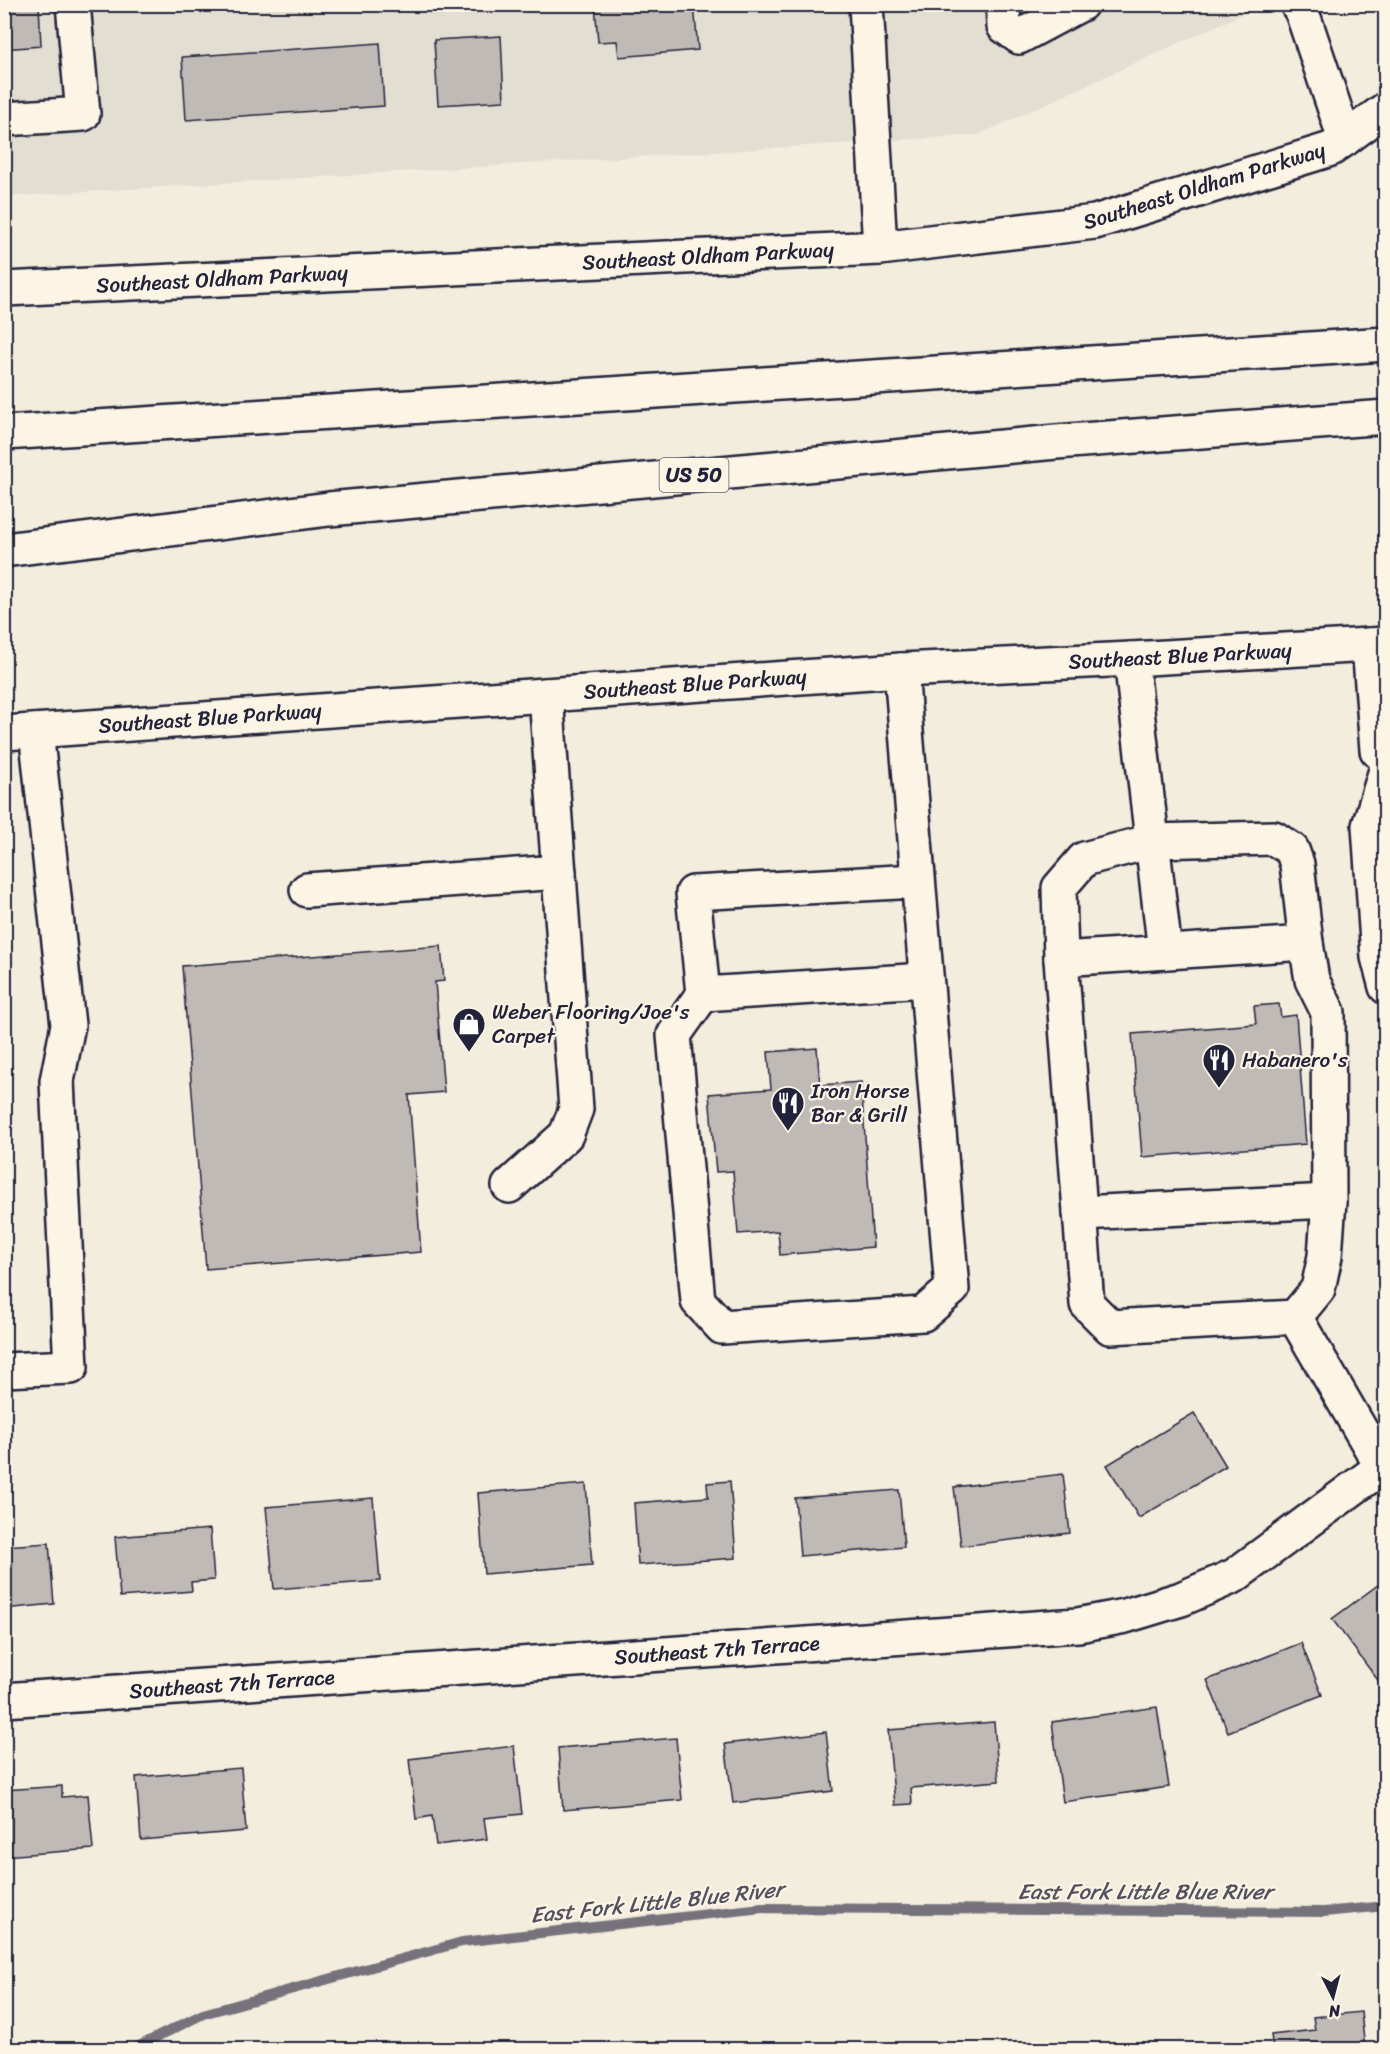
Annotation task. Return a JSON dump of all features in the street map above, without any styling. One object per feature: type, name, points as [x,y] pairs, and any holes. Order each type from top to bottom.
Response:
[{"type":"main road","points":[[4,119],[83,114],[74,4]]},
{"type":"main road","points":[[866,4],[880,248]]},
{"type":"main road","points":[[1003,4],[1005,26],[1019,37],[1081,4]]},
{"type":"main road","points":[[1297,4],[1302,12],[1345,139]]},
{"type":"main road","name":"Southeast Oldham Parkway","points":[[4,289],[880,248],[1095,222],[1331,149],[1386,109]]},
{"type":"main road","points":[[4,433],[1386,344]]},
{"type":"main road","name":"US 50","points":[[4,550],[329,509],[1056,442],[1386,417]]},
{"type":"main road","points":[[1378,645],[1377,750],[1386,759]]},
{"type":"main road","name":"Southeast Blue Parkway","points":[[20,732],[901,669],[1378,645]]},
{"type":"main road","points":[[1131,659],[1165,952]]},
{"type":"main road","points":[[901,669],[952,1289],[923,1314],[722,1328],[698,1301],[674,1035],[703,993],[693,893],[917,881]]},
{"type":"main road","points":[[510,1186],[566,1135],[576,1109],[546,695]]},
{"type":"main road","points":[[4,1370],[71,1367],[57,1081],[68,1025],[20,732]]},
{"type":"main road","points":[[1386,770],[1369,826],[1378,957],[1386,987]]},
{"type":"main road","points":[[1274,838],[1292,850],[1297,864],[1312,980],[1328,1012],[1329,1201],[1325,1256],[1318,1289],[1295,1317],[1110,1327],[1087,1304],[1061,959],[1059,888],[1084,859],[1152,841],[1274,838]]},
{"type":"main road","points":[[307,890],[559,872]]},
{"type":"main road","points":[[1061,959],[1306,944]]},
{"type":"main road","points":[[703,993],[925,980]]},
{"type":"main road","points":[[1080,1214],[1329,1201]]},
{"type":"main road","points":[[1295,1317],[1384,1465]]},
{"type":"main road","name":"Southeast 7th Terrace","points":[[4,1700],[1078,1625],[1125,1616],[1181,1599],[1234,1576],[1384,1465]]},
{"type":"shaded area","points":[[5,5],[1262,5],[978,135],[5,197]]},
{"type":"building","points":[[4,4],[39,4],[41,46],[4,49]]},
{"type":"building","points":[[595,4],[694,4],[698,50],[619,57],[617,41],[598,42]]},
{"type":"building","points":[[501,36],[504,101],[438,105],[434,40]]},
{"type":"building","points":[[380,43],[384,106],[186,120],[182,57]]},
{"type":"building","points":[[441,946],[444,981],[435,982],[444,1092],[409,1095],[421,1252],[206,1269],[182,966]]},
{"type":"building","name":"Habanero's","points":[[1279,1004],[1281,1017],[1296,1015],[1306,1144],[1142,1157],[1132,1034],[1256,1024],[1254,1006]]},
{"type":"building","name":"Iron Horse Bar & Grill","points":[[817,1048],[820,1085],[861,1082],[873,1247],[780,1255],[778,1231],[738,1234],[733,1171],[716,1172],[709,1094],[771,1089],[768,1052]]},
{"type":"building","points":[[1194,1413],[1226,1466],[1139,1518],[1107,1465]]},
{"type":"building","points":[[1063,1474],[1070,1533],[961,1546],[954,1487]]},
{"type":"building","points":[[730,1481],[736,1558],[638,1565],[634,1503],[708,1497],[707,1483]]},
{"type":"building","points":[[586,1484],[592,1565],[484,1574],[478,1493]]},
{"type":"building","points":[[899,1490],[904,1547],[800,1556],[795,1498]]},
{"type":"building","points":[[373,1498],[380,1581],[274,1589],[266,1507]]},
{"type":"building","points":[[210,1529],[214,1580],[191,1582],[192,1591],[120,1597],[115,1537]]},
{"type":"building","points":[[49,1543],[54,1604],[4,1609],[4,1546]]},
{"type":"building","points":[[1386,1579],[1386,1685],[1383,1687],[1332,1619]]},
{"type":"building","points":[[1301,1643],[1322,1695],[1228,1732],[1207,1680]]},
{"type":"building","points":[[1157,1707],[1169,1787],[1063,1802],[1052,1722]]},
{"type":"building","points":[[994,1722],[999,1781],[911,1788],[912,1804],[895,1805],[888,1730]]},
{"type":"building","points":[[826,1732],[833,1791],[733,1803],[725,1744]]},
{"type":"building","points":[[676,1738],[682,1800],[563,1810],[558,1748]]},
{"type":"building","points":[[514,1746],[522,1814],[484,1818],[487,1839],[436,1845],[432,1816],[416,1819],[409,1759]]},
{"type":"building","points":[[241,1768],[246,1831],[141,1840],[136,1777]]},
{"type":"building","points":[[62,1786],[62,1797],[88,1795],[93,1849],[4,1856],[4,1790]]},
{"type":"building","points":[[1361,2012],[1365,2050],[1273,2050],[1271,2035],[1315,2030],[1313,2017]]},
{"type":"waterway","name":"East Fork Little Blue River","points":[[131,2050],[203,2014],[462,1942],[762,1908],[1324,1912],[1386,1906]]},
{"type":"place","name":"Weber Flooring/Joe's Carpet","points":[[469,1053]]},
{"type":"place","name":"Habanero's","points":[[1219,1089]]},
{"type":"place","name":"Iron Horse Bar & Grill","points":[[788,1132]]}]
